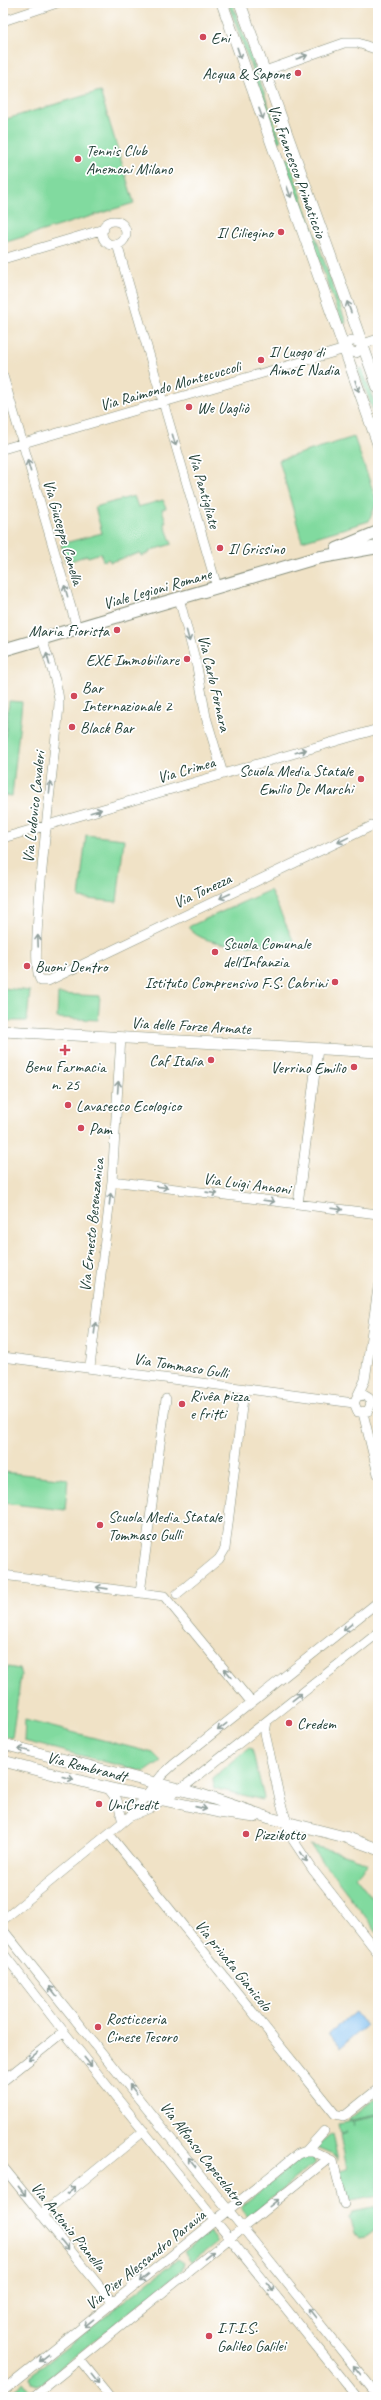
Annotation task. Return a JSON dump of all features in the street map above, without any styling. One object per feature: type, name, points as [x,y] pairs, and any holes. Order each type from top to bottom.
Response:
[{"type":"main road","name":"Viale Legioni Romane","points":[[320,557],[377,531]]},
{"type":"main road","name":"Viale Legioni Romane","points":[[3,650],[320,557],[378,547]]},
{"type":"street","points":[[3,21],[57,3]]},
{"type":"street","name":"Via Francesco Primaticcio","points":[[222,3],[378,444]]},
{"type":"street","name":"Via Francesco Primaticcio","points":[[240,3],[266,71],[378,388]]},
{"type":"street","points":[[266,71],[344,43],[358,43],[378,50]]},
{"type":"street","points":[[114,222],[124,226],[125,237],[117,244],[106,242],[103,235],[107,224],[114,222]]},
{"type":"street","points":[[3,259],[104,229]]},
{"type":"street","name":"Via Pantigliate","points":[[117,244],[217,587]]},
{"type":"street","points":[[344,349],[351,340],[362,344],[378,339]]},
{"type":"street","name":"Via Raimondo Montecuccoli","points":[[3,449],[344,349]]},
{"type":"street","name":"Via Giuseppe Canella","points":[[3,376],[77,628]]},
{"type":"street","name":"Via Carlo Fornara","points":[[179,598],[197,667],[206,717],[223,774]]},
{"type":"street","name":"Via Ludovico Cavaleri","points":[[39,980],[37,928],[45,826],[59,701],[42,638]]},
{"type":"street","name":"Via Crimea","points":[[3,838],[378,728]]},
{"type":"street","name":"Via Tonezza","points":[[39,980],[48,980],[378,823]]},
{"type":"street","name":"Via delle Forze Armate","points":[[3,1031],[378,1052]]},
{"type":"street","name":"Via Ernesto Besenzanica","points":[[90,1367],[112,1181],[121,1037]]},
{"type":"street","points":[[298,1204],[318,1049]]},
{"type":"street","name":"Via Luigi Annoni","points":[[112,1181],[378,1214]]},
{"type":"street","points":[[363,1413],[356,1410],[356,1400],[365,1380],[378,1288]]},
{"type":"street","name":"Via Tommaso Gulli","points":[[3,1357],[90,1367],[244,1390],[356,1400]]},
{"type":"street","points":[[177,1594],[220,1559],[225,1549],[244,1390]]},
{"type":"street","points":[[356,1400],[367,1396],[375,1404],[363,1413]]},
{"type":"street","points":[[140,1593],[166,1399]]},
{"type":"street","points":[[363,1413],[378,1474]]},
{"type":"street","points":[[3,1575],[159,1595],[167,1600],[252,1703]]},
{"type":"street","points":[[3,1920],[160,1792],[173,1765],[378,1602]]},
{"type":"street","points":[[160,1792],[179,1789],[378,1633]]},
{"type":"street","points":[[267,1721],[265,1733],[287,1823],[293,1840],[313,1870],[378,1953]]},
{"type":"street","name":"Via Rembrandt","points":[[3,1744],[160,1792]]},
{"type":"street","name":"Via Rembrandt","points":[[3,1762],[108,1788],[146,1795],[160,1792]]},
{"type":"street","points":[[108,1788],[118,1800],[126,1819]]},
{"type":"street","points":[[126,1819],[146,1795],[179,1789],[287,1823],[345,1836],[378,1849]]},
{"type":"street","points":[[160,1792],[226,1814],[270,1818]]},
{"type":"street","name":"Via privata Gianicolo","points":[[109,1834],[335,2114],[343,2116],[347,2114],[378,2089]]},
{"type":"street","name":"Via Alfonso Capecelatro","points":[[3,1930],[230,2210],[378,2396]]},
{"type":"street","name":"Via Alfonso Capecelatro","points":[[3,1953],[64,2032],[358,2397]]},
{"type":"street","points":[[3,2081],[64,2032]]},
{"type":"street","points":[[41,2215],[144,2131]]},
{"type":"street","name":"Via Pier Alessandro Paravia","points":[[3,2391],[298,2154],[306,2151],[324,2131]]},
{"type":"street","points":[[306,2151],[313,2151],[328,2159],[336,2166],[344,2204]]},
{"type":"street","points":[[33,2397],[328,2159]]},
{"type":"street","name":"Via Antonio Pianella","points":[[3,2167],[113,2303]]},
{"type":"street","points":[[80,2360],[110,2397]]},
{"type":"green space","points":[[228,3],[232,3],[281,141],[278,142]]},
{"type":"green space","name":"Tennis Club Anemoni Milano","points":[[100,91],[134,203],[3,243],[3,120]]},
{"type":"green space","points":[[288,158],[346,323],[342,324],[284,160]]},
{"type":"green space","points":[[362,368],[378,413],[378,425],[358,369]]},
{"type":"green space","points":[[354,437],[377,502],[369,521],[302,541],[279,460]]},
{"type":"green space","points":[[134,496],[138,507],[163,500],[166,508],[162,509],[166,522],[164,523],[172,544],[149,551],[150,553],[141,556],[140,553],[110,562],[109,559],[103,561],[101,553],[88,557],[87,555],[66,563],[61,544],[102,533],[95,507]]},
{"type":"green space","points":[[9,701],[22,702],[12,796],[3,795],[3,757]]},
{"type":"green space","points":[[86,835],[124,839],[117,902],[79,898]]},
{"type":"green space","points":[[270,890],[294,942],[269,945],[238,945],[222,943],[208,940],[196,935],[188,927]]},
{"type":"green space","points":[[3,988],[30,991],[27,1021],[3,1021]]},
{"type":"green space","points":[[58,994],[100,996],[98,1020],[57,1018]]},
{"type":"green space","points":[[3,1472],[68,1479],[65,1510],[3,1503]]},
{"type":"green space","points":[[8,1667],[19,1669],[21,1675],[12,1738],[3,1736],[3,1678]]},
{"type":"green space","points":[[25,1720],[153,1753],[161,1761],[145,1772],[24,1741]]},
{"type":"green space","points":[[249,1748],[252,1749],[264,1798],[263,1800],[214,1788],[213,1778]]},
{"type":"green space","points":[[310,1845],[351,1856],[368,1864],[355,1876],[378,1905],[378,1933]]},
{"type":"green space","points":[[378,2096],[378,2115],[347,2121]]},
{"type":"green space","points":[[378,2116],[378,2196],[346,2202],[340,2171],[347,2169],[340,2134],[347,2132],[340,2133],[338,2124]]},
{"type":"green space","points":[[332,2133],[338,2161],[334,2155],[315,2147]]},
{"type":"green space","points":[[310,2155],[314,2157],[315,2163],[248,2217],[240,2207],[290,2167],[299,2156]]},
{"type":"green space","points":[[378,2207],[378,2227],[366,2236],[360,2237],[355,2233],[350,2218],[353,2212]]},
{"type":"green space","points":[[209,2232],[217,2242],[192,2262],[184,2252]]},
{"type":"green space","points":[[178,2259],[184,2263],[182,2270],[41,2383],[37,2385],[32,2383],[31,2377],[33,2374]]},
{"type":"green space","points":[[23,2382],[31,2392],[25,2397],[4,2397]]},
{"type":"water","points":[[355,2012],[366,2026],[341,2047],[329,2033]]},
{"type":"place","name":"Eni","points":[[203,37]]},
{"type":"place","name":"Acqua & Sapone","points":[[298,73]]},
{"type":"place","name":"Tennis Club Anemoni Milano","points":[[78,159]]},
{"type":"place","name":"Il Ciliegino","points":[[281,232]]},
{"type":"place","name":"Il Luogo di AimoE Nadia","points":[[261,360]]},
{"type":"place","name":"We Uagliò","points":[[189,407]]},
{"type":"place","name":"Il Grissino","points":[[220,548]]},
{"type":"place","name":"Maria Fiorista","points":[[117,630]]},
{"type":"place","name":"EXE Immobiliare","points":[[187,659]]},
{"type":"place","name":"Bar Internazionale 2","points":[[74,696]]},
{"type":"place","name":"Black Bar","points":[[72,727]]},
{"type":"place","name":"Scuola Media Statale Emilio De Marchi","points":[[361,779]]},
{"type":"place","name":"Scuola Comunale dell'Infanzia","points":[[215,952]]},
{"type":"place","name":"Buoni Dentro","points":[[27,966]]},
{"type":"place","name":"Istituto Comprensivo F.S. Cabrini","points":[[335,982]]},
{"type":"place","name":"Benu Farmacia n. 25","points":[[65,1050]]},
{"type":"place","name":"Caf Italia","points":[[211,1060]]},
{"type":"place","name":"Verrino Emilio","points":[[354,1067]]},
{"type":"place","name":"Lavasecco Ecologico","points":[[68,1105]]},
{"type":"place","name":"Pam","points":[[81,1128]]},
{"type":"place","name":"Rivêa pizza e fritti","points":[[182,1404]]},
{"type":"place","name":"Scuola Media Statale Tommaso Gulli","points":[[100,1525]]},
{"type":"place","name":"Credem","points":[[289,1723]]},
{"type":"place","name":"UniCredit","points":[[99,1804]]},
{"type":"place","name":"Pizzikotto","points":[[246,1834]]},
{"type":"place","name":"Rosticceria Cinese Tesoro","points":[[98,2027]]},
{"type":"place","name":"I.T.I.S. Galileo Galilei","points":[[209,2336]]}]
